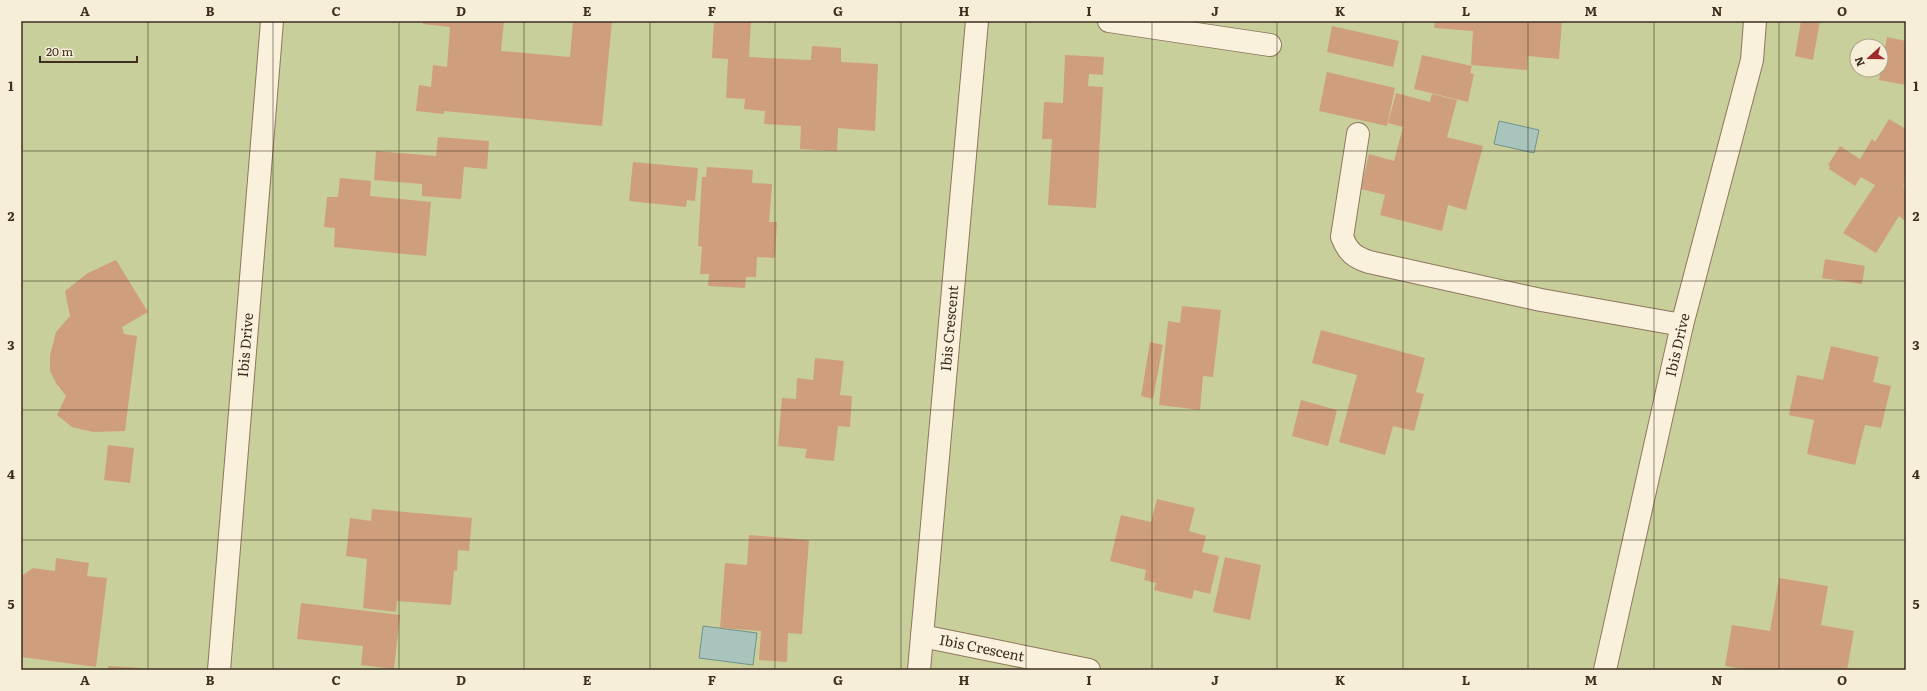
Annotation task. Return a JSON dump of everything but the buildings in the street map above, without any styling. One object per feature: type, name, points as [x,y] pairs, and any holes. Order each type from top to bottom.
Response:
[{"type":"street","name":"Ibis Drive","points":[[219,670],[272,21]]},
{"type":"street","name":"Ibis Crescent","points":[[919,670],[977,21]]},
{"type":"street","points":[[1109,21],[1270,45]]},
{"type":"street","name":"Ibis Drive","points":[[1605,670],[1682,325],[1752,60],[1755,21]]},
{"type":"street","points":[[1358,134],[1342,237],[1346,247],[1354,256],[1369,262],[1541,300],[1682,325]]},
{"type":"street","name":"Ibis Crescent","points":[[922,636],[1089,670]]},
{"type":"green space","points":[[21,21],[1906,21],[1906,670],[21,670]]},
{"type":"water","points":[[1499,121],[1539,130],[1534,153],[1494,144]]},
{"type":"water","points":[[703,626],[757,633],[753,665],[699,658]]}]
